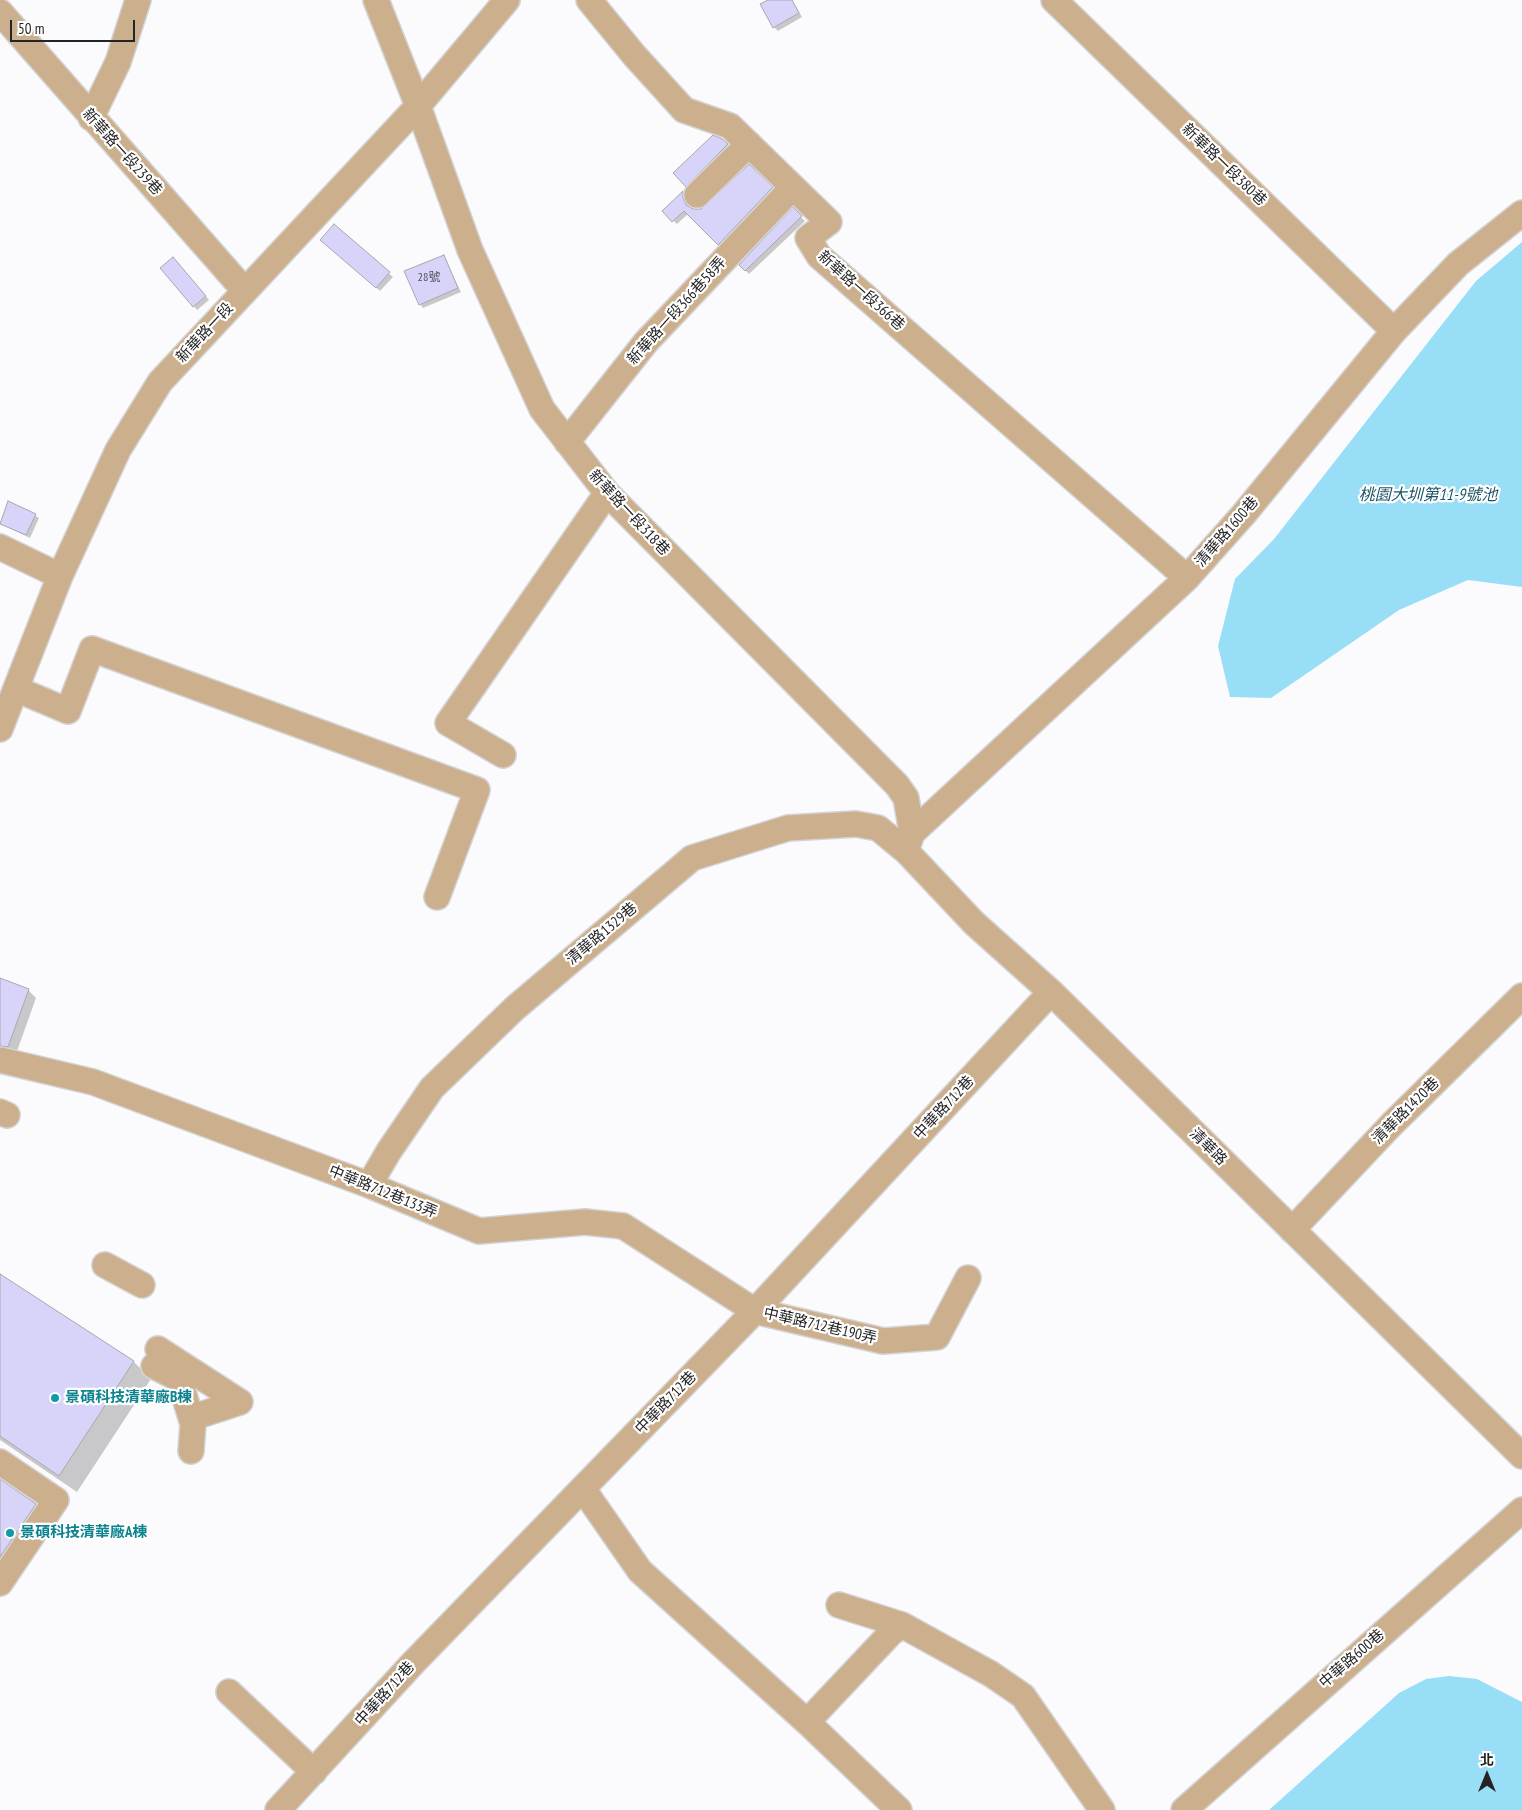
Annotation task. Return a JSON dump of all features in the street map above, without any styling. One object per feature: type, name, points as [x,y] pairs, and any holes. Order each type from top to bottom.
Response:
[{"type":"street","points":[[91,118],[118,62],[138,0]]},
{"type":"street","name":"新華路一段318巷","points":[[376,0],[418,106],[470,250],[542,409],[606,493],[897,785],[906,798],[909,842]]},
{"type":"street","name":"新華路一段","points":[[0,729],[60,576],[118,450],[160,382],[418,106],[507,0]]},
{"type":"street","name":"新華路一段366巷","points":[[589,0],[634,56],[684,110],[730,126],[829,222],[808,238],[819,256],[1188,578]]},
{"type":"street","name":"新華路一段380巷","points":[[1054,0],[1394,331]]},
{"type":"street","name":"新華路一段239巷","points":[[0,12],[91,118],[245,291]]},
{"type":"street","points":[[697,195],[749,144]]},
{"type":"street","name":"新華路一段366巷58弄","points":[[567,442],[646,342],[793,186]]},
{"type":"street","name":"清華路1600巷","points":[[909,842],[1188,578],[1243,515],[1394,331],[1458,264],[1522,213]]},
{"type":"street","points":[[503,754],[448,723],[606,493]]},
{"type":"street","points":[[0,546],[60,576]]},
{"type":"street","points":[[16,689],[68,711],[92,649],[477,790],[438,897]]},
{"type":"street","name":"清華路1329巷","points":[[369,1185],[389,1151],[432,1088],[515,1008],[692,858],[788,828],[856,824],[878,828],[909,842]]},
{"type":"street","name":"清華路","points":[[909,842],[974,923],[1051,992],[1522,1456]]},
{"type":"street","name":"中華路712巷","points":[[278,1810],[413,1663],[755,1311],[1051,992]]},
{"type":"street","name":"清華路1420巷","points":[[1292,1230],[1391,1125],[1522,996]]},
{"type":"street","name":"中華路712巷133弄","points":[[0,1060],[93,1082],[369,1185],[479,1231],[585,1222],[623,1226],[755,1311]]},
{"type":"street","points":[[105,1265],[142,1285]]},
{"type":"street","name":"中華路712巷190弄","points":[[755,1311],[883,1341],[937,1337],[968,1278]]},
{"type":"street","points":[[191,1418],[240,1402],[153,1356],[179,1379],[191,1418],[193,1424],[191,1451]]},
{"type":"street","points":[[0,1462],[56,1500],[0,1583]]},
{"type":"street","points":[[583,1489],[640,1571],[806,1722],[899,1810]]},
{"type":"street","name":"中華路600巷","points":[[1184,1810],[1522,1510]]},
{"type":"street","points":[[838,1605],[902,1625],[991,1674],[1023,1696],[1102,1810]]},
{"type":"street","points":[[806,1722],[891,1633],[902,1625]]},
{"type":"street","points":[[229,1692],[314,1772]]},
{"type":"water","name":"桃園大圳第11-9號池","points":[[1522,242],[1522,587],[1468,580],[1399,610],[1271,698],[1230,697],[1218,646],[1235,579],[1274,539],[1476,281]]},
{"type":"water","points":[[1449,1676],[1477,1679],[1522,1702],[1522,1810],[1269,1810],[1399,1693],[1426,1679]]},
{"type":"building","points":[[768,0],[792,0],[799,13],[773,28],[760,4]]},
{"type":"building","points":[[713,135],[728,144],[686,187],[673,173]]},
{"type":"building","points":[[749,164],[773,187],[718,245],[684,211],[672,222],[662,211],[683,191],[686,205],[693,209],[701,209]]},
{"type":"building","points":[[793,207],[802,216],[745,271],[739,265]]},
{"type":"building","points":[[334,224],[390,272],[376,288],[320,240]]},
{"type":"building","points":[[444,255],[458,288],[419,305],[404,271]]},
{"type":"building","points":[[173,257],[206,296],[193,307],[160,268]]},
{"type":"building","points":[[8,501],[36,514],[26,535],[0,524]]},
{"type":"building","points":[[0,978],[29,989],[8,1047],[0,1046]]},
{"type":"building","name":"景碩科技清華廠B棟","points":[[0,1274],[134,1361],[59,1476],[0,1436]]},
{"type":"building","name":"景碩科技清華廠A棟","points":[[0,1479],[36,1504],[0,1557]]},
{"type":"place","name":"景碩科技清華廠B棟","points":[[55,1398]]},
{"type":"place","name":"景碩科技清華廠A棟","points":[[10,1533]]}]
